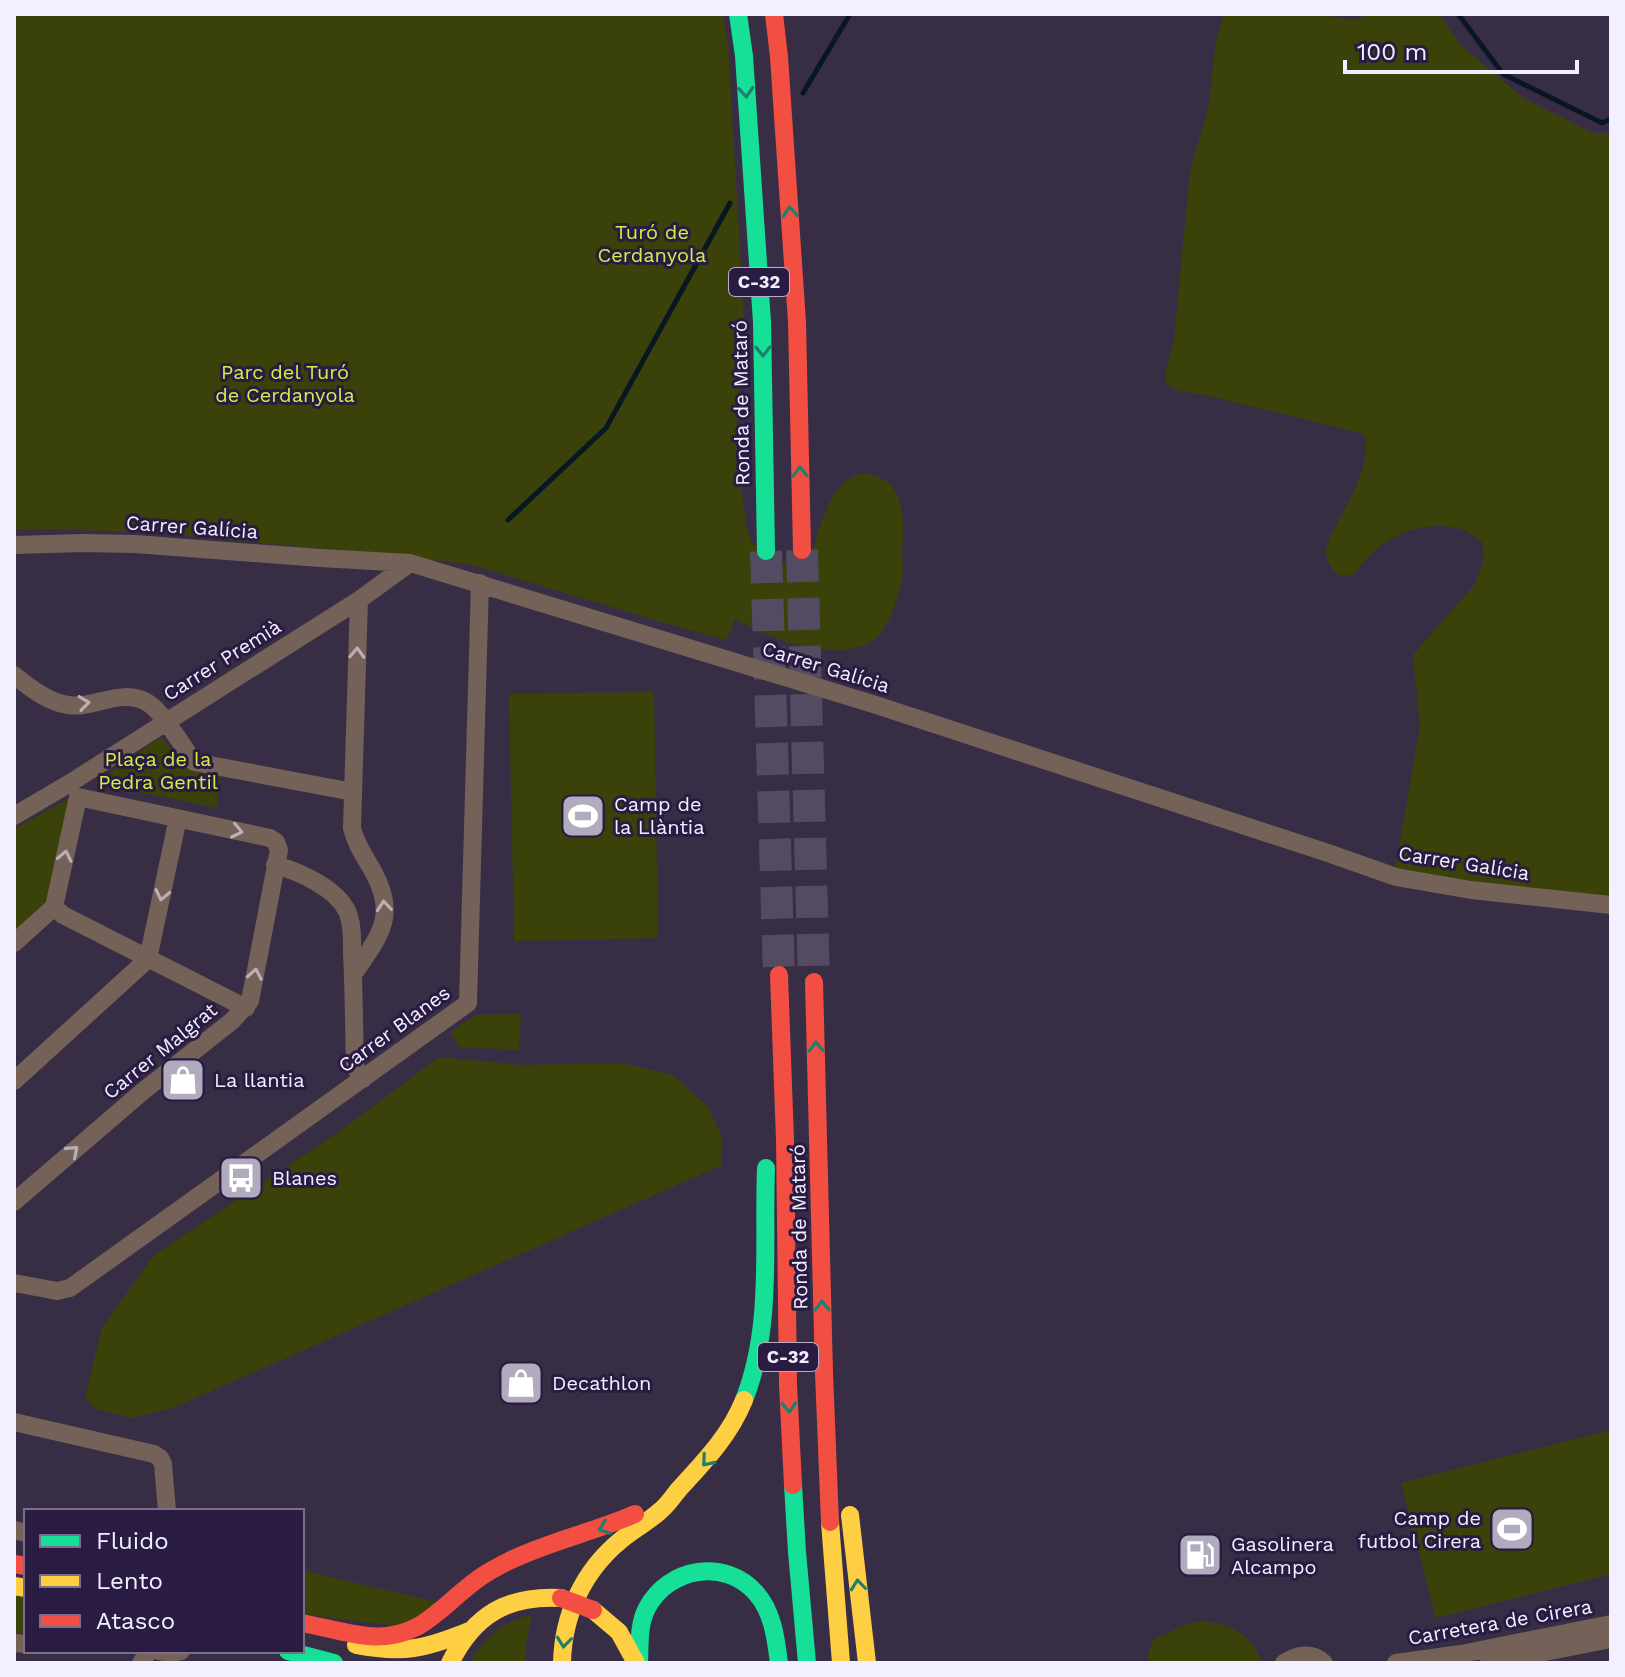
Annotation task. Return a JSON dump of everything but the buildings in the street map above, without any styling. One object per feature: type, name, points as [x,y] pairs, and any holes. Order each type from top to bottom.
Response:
[{"type":"main road","name":"Ronda de Mataró","points":[[738,14],[744,56],[762,322],[766,551]]},
{"type":"main road","name":"C-32","points":[[774,14],[797,322],[802,550]]},
{"type":"main road","name":"C-32","points":[[779,975],[781,1050]]},
{"type":"main road","name":"Ronda de Mataró","points":[[814,982],[824,1373],[830,1523],[841,1663]]},
{"type":"main road","name":"Ronda de Mataró","points":[[781,1050],[788,1385],[796,1538],[807,1663]]},
{"type":"main road","points":[[562,1663],[565,1628],[570,1612],[591,1571],[609,1550],[663,1508],[706,1462],[728,1433],[746,1398],[760,1352],[764,1303],[764,1201],[769,1135],[781,1050]]},
{"type":"main road","points":[[818,1112],[831,1189],[837,1266],[842,1431],[867,1663]]},
{"type":"main road","points":[[304,1623],[369,1636],[415,1629],[478,1579],[507,1562],[541,1547],[603,1528],[674,1495]]},
{"type":"main road","points":[[638,1663],[642,1619],[654,1596],[682,1575],[705,1571],[738,1579],[756,1593],[773,1624],[779,1663]]},
{"type":"main road","points":[[657,1643],[660,1619],[667,1603],[675,1596],[702,1584],[724,1586],[740,1594],[753,1608],[771,1663]]},
{"type":"main road","points":[[450,1663],[476,1622],[516,1600],[539,1596],[561,1598],[583,1605],[602,1616],[619,1632],[638,1663]]},
{"type":"main road","points":[[304,1632],[395,1652],[430,1647],[469,1631]]},
{"type":"main road","points":[[296,1653],[334,1663]]},
{"type":"street","name":"Carrer Galícia","points":[[14,545],[135,544],[410,563],[873,704],[1396,877],[1471,890],[1611,905]]},
{"type":"street","name":"Carrer Premià","points":[[14,816],[74,790],[165,722],[359,600],[410,563]]},
{"type":"street","name":"Carrer Blanes","points":[[14,1283],[57,1291],[70,1288],[468,1003],[480,583]]},
{"type":"street","points":[[353,975],[379,934],[385,920],[386,905],[352,828],[359,600]]},
{"type":"street","points":[[18,682],[54,701],[72,706],[125,697],[139,699],[151,704],[194,762],[353,792]]},
{"type":"street","points":[[14,943],[54,907],[74,790],[178,818],[270,838],[276,842],[277,858],[336,896],[347,910],[351,923],[355,1067],[363,1079]]},
{"type":"street","points":[[14,1081],[148,959],[178,818]]},
{"type":"street","name":"Carrer Malgrat","points":[[14,1202],[246,1008],[250,1001],[277,858]]},
{"type":"street","points":[[54,907],[63,915],[246,1008]]},
{"type":"street","points":[[14,1422],[154,1454],[163,1464],[167,1509]]},
{"type":"street","name":"Carretera de Cirera","points":[[1396,1663],[1461,1654],[1611,1624]]},
{"type":"street","name":"Carretera de Cirera","points":[[1489,1663],[1611,1639]]},
{"type":"street","points":[[1284,1663],[1305,1655],[1324,1663]]},
{"type":"green space","points":[[14,14],[723,14],[728,44],[744,319],[736,437],[746,525],[752,543],[779,563],[798,563],[812,554],[831,501],[848,479],[860,474],[873,475],[886,481],[895,490],[901,506],[903,572],[895,605],[883,630],[865,645],[828,650],[787,642],[735,619],[726,640],[469,564],[162,533],[14,530]]},
{"type":"green space","points":[[1224,14],[1314,14],[1354,20],[1370,14],[1439,14],[1460,44],[1523,98],[1593,133],[1611,133],[1611,897],[1486,884],[1395,870],[1420,726],[1413,655],[1475,584],[1484,559],[1482,542],[1456,528],[1425,527],[1382,545],[1354,574],[1336,574],[1329,563],[1327,548],[1362,470],[1366,446],[1364,434],[1178,391],[1166,383],[1165,375],[1174,339],[1190,171],[1209,105],[1216,40]]},
{"type":"green space","name":"Camp de la Llàntia","points":[[654,692],[658,938],[514,941],[509,694]]},
{"type":"green space","name":"Plaça de la Pedra Gentil","points":[[161,737],[187,767],[220,775],[217,808],[95,783]]},
{"type":"green space","points":[[72,797],[51,904],[14,936],[14,829]]},
{"type":"green space","points":[[521,1014],[519,1050],[459,1047],[451,1032],[475,1015]]},
{"type":"green space","points":[[439,1057],[519,1065],[621,1063],[673,1075],[709,1108],[722,1137],[722,1165],[173,1408],[132,1418],[94,1408],[85,1397],[102,1328],[154,1255],[343,1129]]},
{"type":"green space","name":"Camp de futbol Cirera","points":[[1611,1430],[1611,1574],[1436,1618],[1401,1483]]},
{"type":"green space","points":[[304,1570],[443,1604],[405,1627],[304,1614]]},
{"type":"green space","points":[[14,1593],[24,1596],[24,1634],[14,1634]]},
{"type":"green space","points":[[532,1614],[525,1663],[470,1663],[495,1632]]},
{"type":"green space","points":[[1200,1621],[1220,1624],[1246,1637],[1262,1663],[1154,1663],[1147,1658],[1154,1638]]},
{"type":"waterway","points":[[803,93],[850,14]]},
{"type":"waterway","points":[[1458,14],[1503,74],[1602,123],[1611,119]]},
{"type":"waterway","points":[[508,520],[606,428],[730,203]]},
{"type":"tunnel","points":[[802,550],[814,982]]},
{"type":"tunnel","points":[[766,551],[779,975]]},
{"type":"traffic: fast","points":[[738,14],[744,56],[762,322],[766,551]]},
{"type":"traffic: fast","points":[[744,1400],[753,1372],[763,1315],[766,1168]]},
{"type":"traffic: fast","points":[[793,1485],[807,1663]]},
{"type":"traffic: fast","points":[[639,1663],[642,1621],[647,1608],[669,1583],[698,1572],[729,1575],[756,1593],[773,1626],[779,1663]]},
{"type":"traffic: fast","points":[[296,1653],[334,1663]]},
{"type":"traffic: slow","points":[[562,1663],[566,1628],[586,1580],[608,1552],[668,1503],[708,1458],[744,1400]]},
{"type":"traffic: slow","points":[[850,1515],[867,1663]]},
{"type":"traffic: slow","points":[[830,1522],[841,1663]]},
{"type":"traffic: slow","points":[[14,1586],[24,1588]]},
{"type":"traffic: slow","points":[[450,1663],[470,1632],[494,1611],[524,1600],[561,1598]]},
{"type":"traffic: slow","points":[[593,1610],[619,1632],[636,1663]]},
{"type":"traffic: slow","points":[[356,1645],[414,1648],[469,1631]]},
{"type":"traffic: jam","points":[[774,14],[797,322],[802,550]]},
{"type":"traffic: jam","points":[[779,975],[793,1485]]},
{"type":"traffic: jam","points":[[814,982],[830,1522]]},
{"type":"traffic: jam","points":[[304,1623],[368,1636],[402,1633],[429,1620],[478,1579],[501,1565],[635,1514]]},
{"type":"traffic: jam","points":[[14,1564],[24,1566]]},
{"type":"traffic: jam","points":[[561,1598],[593,1610]]},
{"type":"place","name":"Camp de la Llàntia","points":[[583,816]]},
{"type":"place","name":"La llantia","points":[[183,1080]]},
{"type":"place","name":"Blanes","points":[[241,1178]]},
{"type":"place","name":"Decathlon","points":[[521,1383]]},
{"type":"place","name":"Camp de futbol Cirera","points":[[1512,1529]]},
{"type":"place","name":"Gasolinera Alcampo","points":[[1200,1555]]},
{"type":"park label","name":"Turó de Cerdanyola","points":[[652,244]]},
{"type":"park label","name":"Parc del Turó de Cerdanyola","points":[[285,384]]}]
